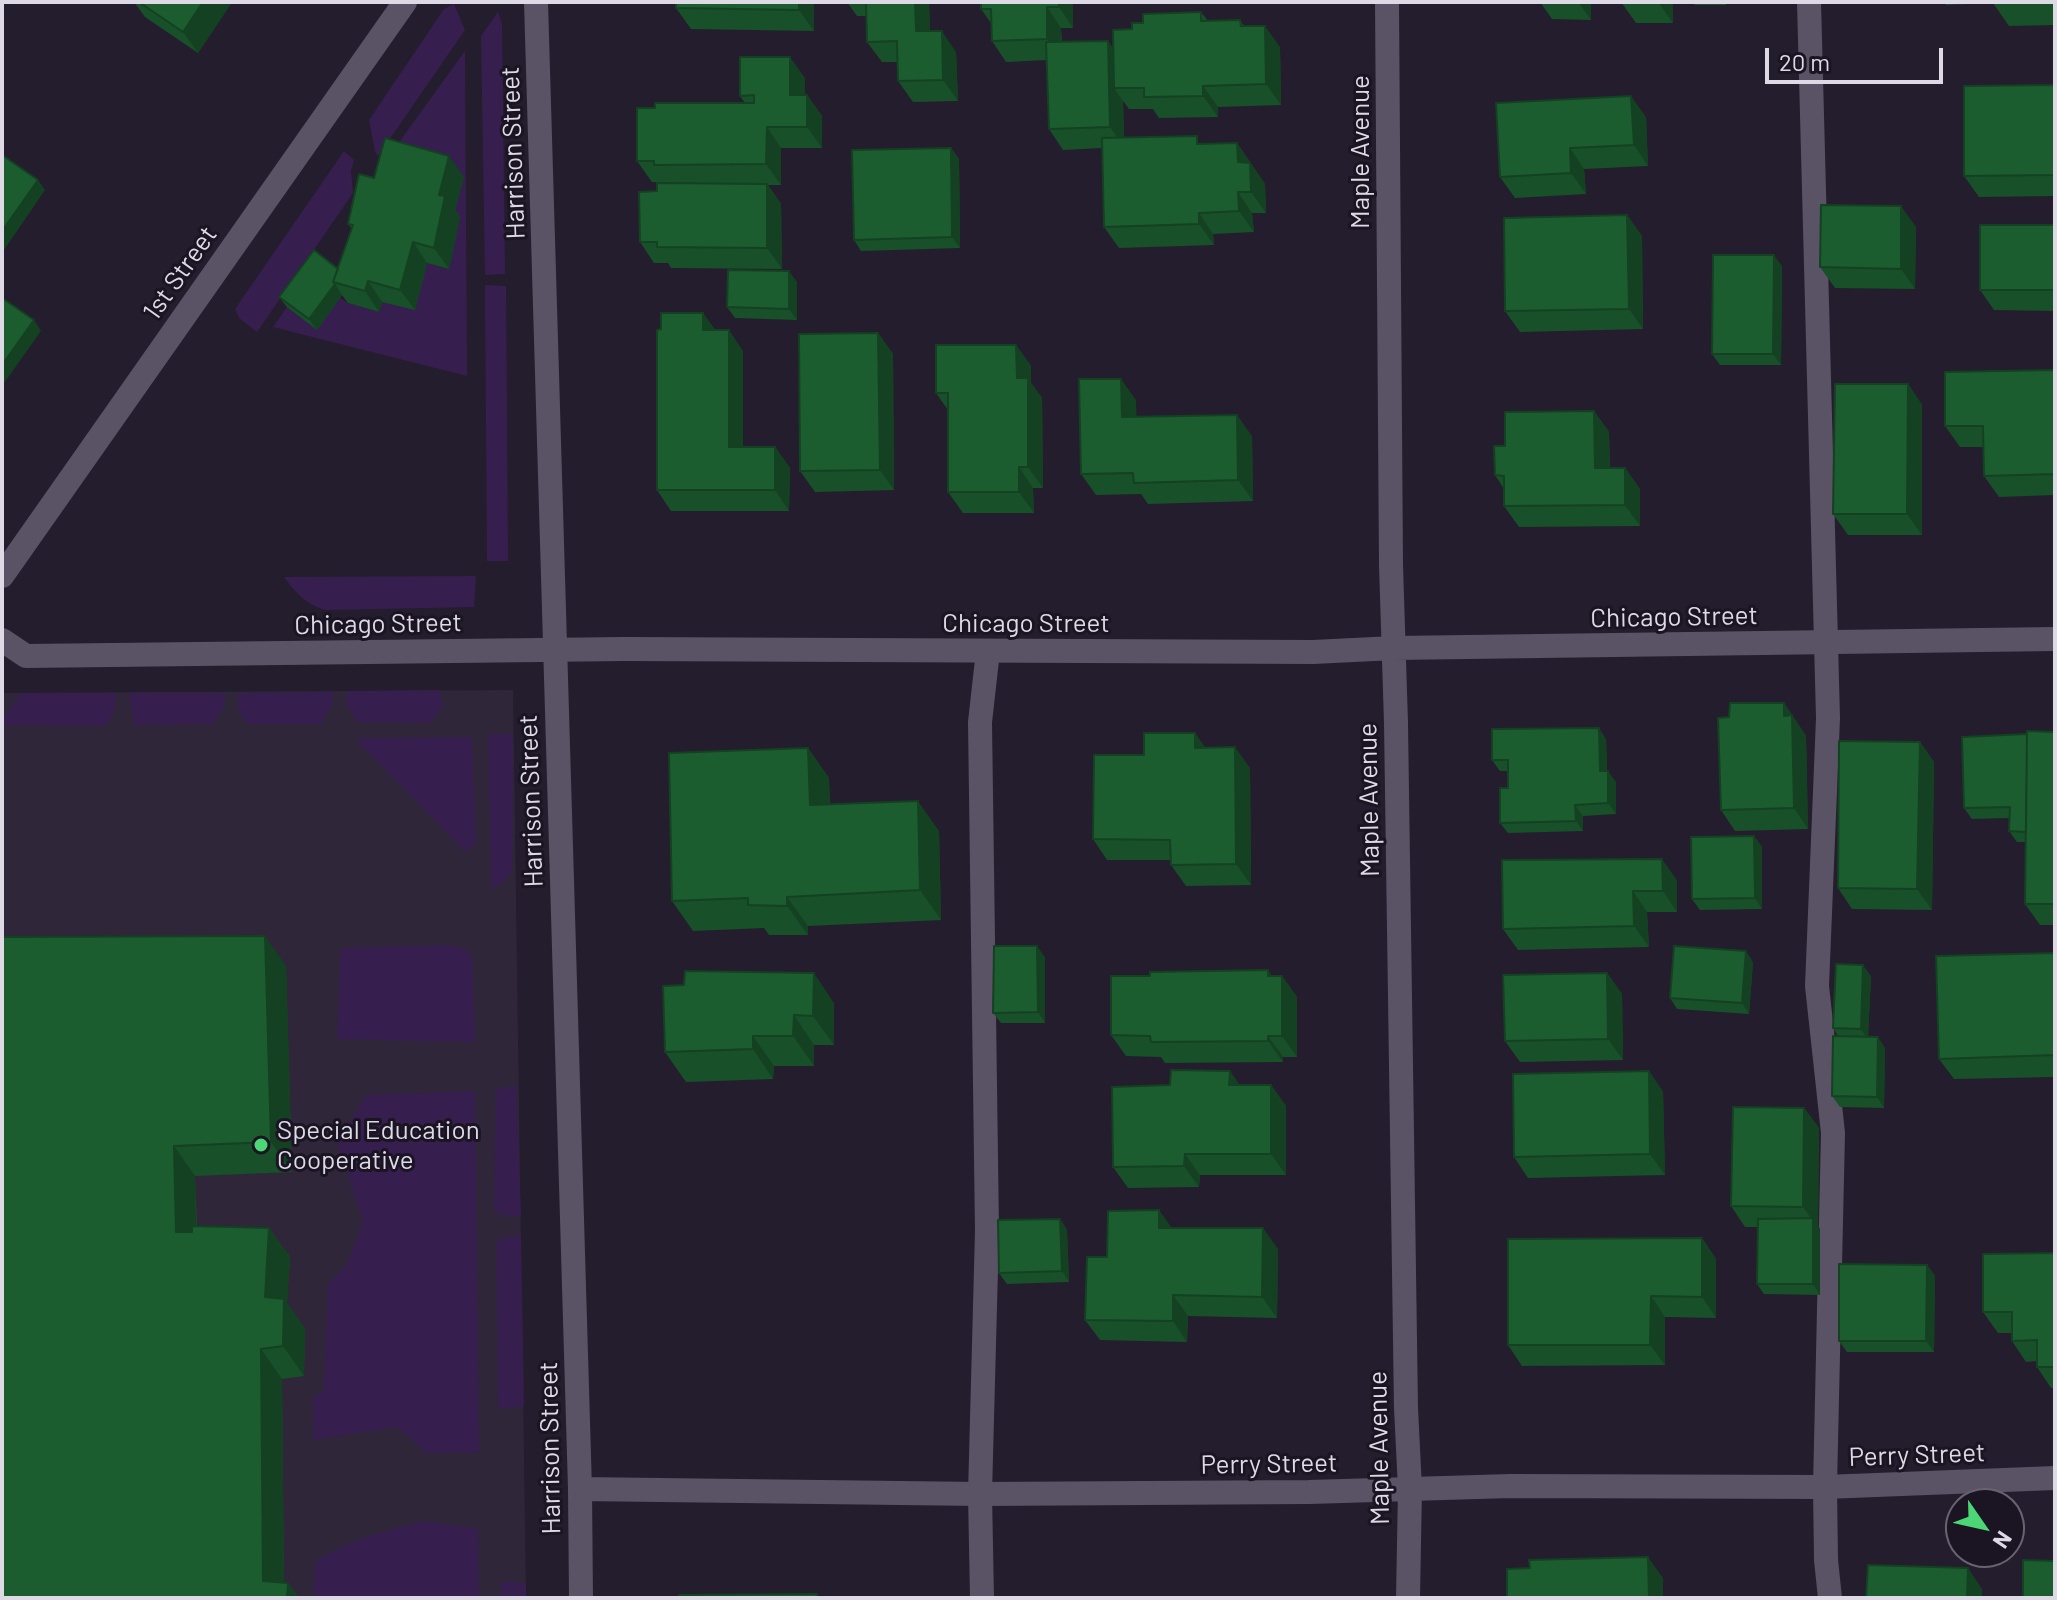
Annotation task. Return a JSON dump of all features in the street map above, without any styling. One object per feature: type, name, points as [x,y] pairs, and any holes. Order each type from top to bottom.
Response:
[{"type":"street","name":"1st Street","points":[[2,576],[405,2]]},
{"type":"street","name":"Harrison Street","points":[[536,2],[581,1598]]},
{"type":"street","name":"Maple Avenue","points":[[1387,2],[1394,648],[1406,1408],[1410,1489],[1408,1598]]},
{"type":"street","points":[[1809,2],[1828,718],[1817,986],[1833,1133],[1825,1487],[1830,1598]]},
{"type":"street","name":"Chicago Street","points":[[2,640],[26,656],[555,650],[1313,652],[1394,648],[2055,639]]},
{"type":"street","points":[[982,1598],[980,1494],[987,1231],[980,722],[988,651]]},
{"type":"street","name":"Perry Street","points":[[580,1489],[980,1494],[1511,1486],[1825,1487],[2055,1478]]},
{"type":"shaded area","points":[[454,4],[465,30],[378,156],[369,120],[444,9]]},
{"type":"shaded area","points":[[498,12],[502,24],[505,274],[485,275],[481,36]]},
{"type":"shaded area","points":[[465,51],[467,376],[273,327],[287,307],[340,298],[379,312],[382,302],[427,263],[447,269],[460,218],[381,167]]},
{"type":"shaded area","points":[[344,151],[354,160],[351,171],[353,193],[257,332],[239,318],[235,309]]},
{"type":"shaded area","points":[[485,285],[506,286],[508,561],[487,561]]},
{"type":"shaded area","points":[[476,576],[474,607],[327,610],[302,598],[284,577]]},
{"type":"shaded area","points":[[439,690],[443,705],[431,723],[357,722],[346,703],[348,691]]},
{"type":"shaded area","name":"Special Education Cooperative","points":[[513,690],[526,1598],[2,1598],[2,693]]},
{"type":"shaded area","points":[[333,692],[332,704],[321,724],[247,724],[238,709],[238,693]]},
{"type":"shaded area","points":[[21,693],[116,693],[115,710],[106,726],[2,725]]},
{"type":"shaded area","points":[[129,693],[225,693],[224,707],[212,724],[134,725]]},
{"type":"shaded area","points":[[488,734],[513,734],[512,871],[500,885],[491,888]]},
{"type":"shaded area","points":[[472,737],[476,843],[466,852],[359,743],[359,738]]},
{"type":"shaded area","points":[[449,945],[462,948],[472,955],[475,1042],[337,1039],[341,948]]},
{"type":"shaded area","points":[[516,1086],[521,1216],[511,1217],[494,1211],[496,1089]]},
{"type":"shaded area","points":[[475,1091],[479,1452],[427,1453],[397,1427],[314,1440],[312,1399],[324,1390],[328,1284],[348,1263],[363,1221],[337,1143],[366,1095]]},
{"type":"shaded area","points":[[521,1235],[524,1406],[498,1409],[496,1241]]},
{"type":"shaded area","points":[[424,1521],[478,1529],[479,1598],[320,1598],[313,1590],[316,1561],[355,1542]]},
{"type":"shaded area","points":[[501,1582],[526,1583],[526,1598],[501,1598]]},
{"type":"building","points":[[139,2],[203,2],[183,32]]},
{"type":"building","points":[[676,2],[799,2],[799,10],[676,8]]},
{"type":"building","points":[[866,2],[915,2],[916,31],[942,31],[943,80],[898,81],[897,41],[867,42]]},
{"type":"building","points":[[981,2],[1059,2],[1059,7],[1047,7],[1047,39],[992,41],[991,9],[981,9]]},
{"type":"building","points":[[1201,12],[1201,21],[1240,20],[1241,26],[1265,26],[1266,84],[1203,86],[1203,96],[1144,97],[1144,88],[1114,88],[1113,30],[1132,29],[1132,23],[1143,23],[1143,14]]},
{"type":"building","points":[[1108,41],[1110,127],[1049,129],[1046,42]]},
{"type":"building","points":[[740,57],[790,57],[790,95],[807,95],[807,127],[767,127],[766,164],[654,165],[654,161],[637,161],[637,108],[655,108],[655,103],[754,103],[754,95],[740,96]]},
{"type":"building","points":[[2055,85],[2055,175],[1964,176],[1964,86]]},
{"type":"building","points":[[1631,96],[1634,145],[1570,148],[1571,173],[1500,177],[1496,103]]},
{"type":"building","points":[[1197,136],[1197,144],[1237,143],[1238,162],[1250,163],[1251,192],[1238,192],[1239,211],[1199,213],[1199,224],[1104,227],[1102,138]]},
{"type":"building","points":[[385,138],[449,156],[439,195],[445,196],[434,248],[413,242],[400,290],[368,281],[365,291],[333,282],[353,225],[348,224],[359,174],[374,178]]},
{"type":"building","points":[[951,148],[952,237],[854,240],[852,150]]},
{"type":"building","points":[[2,155],[38,180],[2,231]]},
{"type":"building","points":[[657,183],[767,184],[767,248],[657,247],[657,242],[640,242],[639,192],[657,191]]},
{"type":"building","points":[[1821,205],[1901,206],[1901,269],[1820,267]]},
{"type":"building","points":[[1627,215],[1629,309],[1505,311],[1504,218]]},
{"type":"building","points":[[1980,225],[2055,225],[2055,290],[1980,290]]},
{"type":"building","points":[[314,250],[338,269],[335,284],[309,319],[279,297]]},
{"type":"building","points":[[1713,255],[1774,255],[1773,354],[1712,354]]},
{"type":"building","points":[[728,270],[789,271],[789,309],[727,307]]},
{"type":"building","points":[[2,298],[34,320],[2,365]]},
{"type":"building","points":[[661,313],[703,313],[703,330],[729,330],[729,447],[775,447],[775,490],[657,490],[657,330],[661,329]]},
{"type":"building","points":[[878,333],[880,470],[800,471],[799,334]]},
{"type":"building","points":[[936,345],[1016,345],[1017,378],[1028,378],[1028,467],[1019,467],[1019,492],[948,492],[948,393],[936,393]]},
{"type":"building","points":[[2055,370],[2055,474],[1984,476],[1983,426],[1945,426],[1945,372]]},
{"type":"building","points":[[1079,379],[1121,379],[1122,417],[1237,415],[1238,480],[1134,483],[1133,473],[1081,474]]},
{"type":"building","points":[[1835,384],[1908,384],[1907,514],[1833,514]]},
{"type":"building","points":[[1594,411],[1595,468],[1625,468],[1625,505],[1504,506],[1504,476],[1495,475],[1494,446],[1505,446],[1505,412]]},
{"type":"building","points":[[1730,703],[1784,703],[1784,716],[1792,715],[1794,808],[1721,810],[1718,718],[1729,717]]},
{"type":"building","points":[[1599,728],[1600,771],[1608,771],[1608,803],[1575,805],[1576,821],[1500,823],[1500,788],[1508,788],[1508,760],[1492,760],[1492,729]]},
{"type":"building","points":[[2027,731],[2055,732],[2055,904],[2025,904]]},
{"type":"building","points":[[1144,733],[1195,733],[1195,748],[1235,747],[1236,864],[1171,865],[1170,840],[1093,839],[1094,755],[1144,755]]},
{"type":"building","points":[[2027,734],[2026,832],[2009,831],[2010,807],[1964,808],[1962,737]]},
{"type":"building","points":[[1839,741],[1920,742],[1917,889],[1838,888]]},
{"type":"building","points":[[808,748],[810,805],[918,801],[920,890],[787,897],[787,906],[748,905],[748,898],[672,901],[669,753]]},
{"type":"building","points":[[1754,836],[1755,898],[1692,899],[1691,837]]},
{"type":"building","points":[[1662,859],[1663,891],[1633,891],[1634,926],[1503,929],[1502,860]]},
{"type":"building","points":[[265,936],[271,1142],[174,1146],[176,1232],[192,1232],[192,1226],[269,1228],[265,1297],[284,1299],[283,1346],[261,1349],[263,1581],[288,1583],[287,1598],[2,1598],[2,937]]},
{"type":"building","points":[[994,946],[1037,946],[1038,1012],[993,1013]]},
{"type":"building","points":[[1674,946],[1746,951],[1742,1003],[1670,998]]},
{"type":"building","points":[[2055,953],[2055,1055],[1939,1059],[1936,956]]},
{"type":"building","points":[[1836,964],[1863,965],[1861,1029],[1833,1028]]},
{"type":"building","points":[[1268,970],[1268,976],[1282,976],[1282,1036],[1268,1036],[1268,1041],[1151,1042],[1150,1036],[1111,1035],[1111,976],[1150,976],[1150,972]]},
{"type":"building","points":[[685,971],[814,973],[813,1016],[794,1015],[793,1036],[753,1036],[753,1049],[665,1052],[663,986],[684,985]]},
{"type":"building","points":[[1607,973],[1608,1039],[1505,1041],[1503,975]]},
{"type":"building","points":[[1833,1036],[1878,1037],[1877,1097],[1832,1096]]},
{"type":"building","points":[[1171,1070],[1230,1071],[1229,1085],[1271,1085],[1271,1154],[1185,1154],[1184,1166],[1113,1167],[1112,1087],[1170,1085]]},
{"type":"building","points":[[1649,1071],[1650,1154],[1514,1157],[1513,1074]]},
{"type":"building","points":[[1733,1107],[1804,1108],[1803,1207],[1731,1206]]},
{"type":"building","points":[[1159,1210],[1159,1228],[1263,1228],[1262,1297],[1173,1295],[1173,1321],[1085,1320],[1087,1257],[1107,1257],[1108,1211]]},
{"type":"building","points":[[1813,1218],[1813,1284],[1757,1284],[1758,1219]]},
{"type":"building","points":[[1060,1219],[1062,1271],[999,1273],[998,1220]]},
{"type":"building","points":[[1702,1238],[1702,1297],[1651,1296],[1650,1345],[1508,1345],[1508,1239]]},
{"type":"building","points":[[2055,1253],[2055,1367],[2037,1367],[2037,1340],[2012,1341],[2012,1312],[1983,1312],[1983,1254]]},
{"type":"building","points":[[1839,1264],[1927,1265],[1926,1341],[1839,1341]]},
{"type":"building","points":[[1648,1557],[1649,1598],[1507,1598],[1507,1569],[1530,1568],[1529,1560]]},
{"type":"building","points":[[2025,1560],[2055,1561],[2055,1598],[2023,1598]]},
{"type":"building","points":[[1868,1565],[1968,1568],[1967,1598],[1866,1598]]},
{"type":"building","points":[[817,1594],[817,1598],[678,1598],[679,1595]]},
{"type":"place","name":"Special Education Cooperative","points":[[261,1145]]}]
